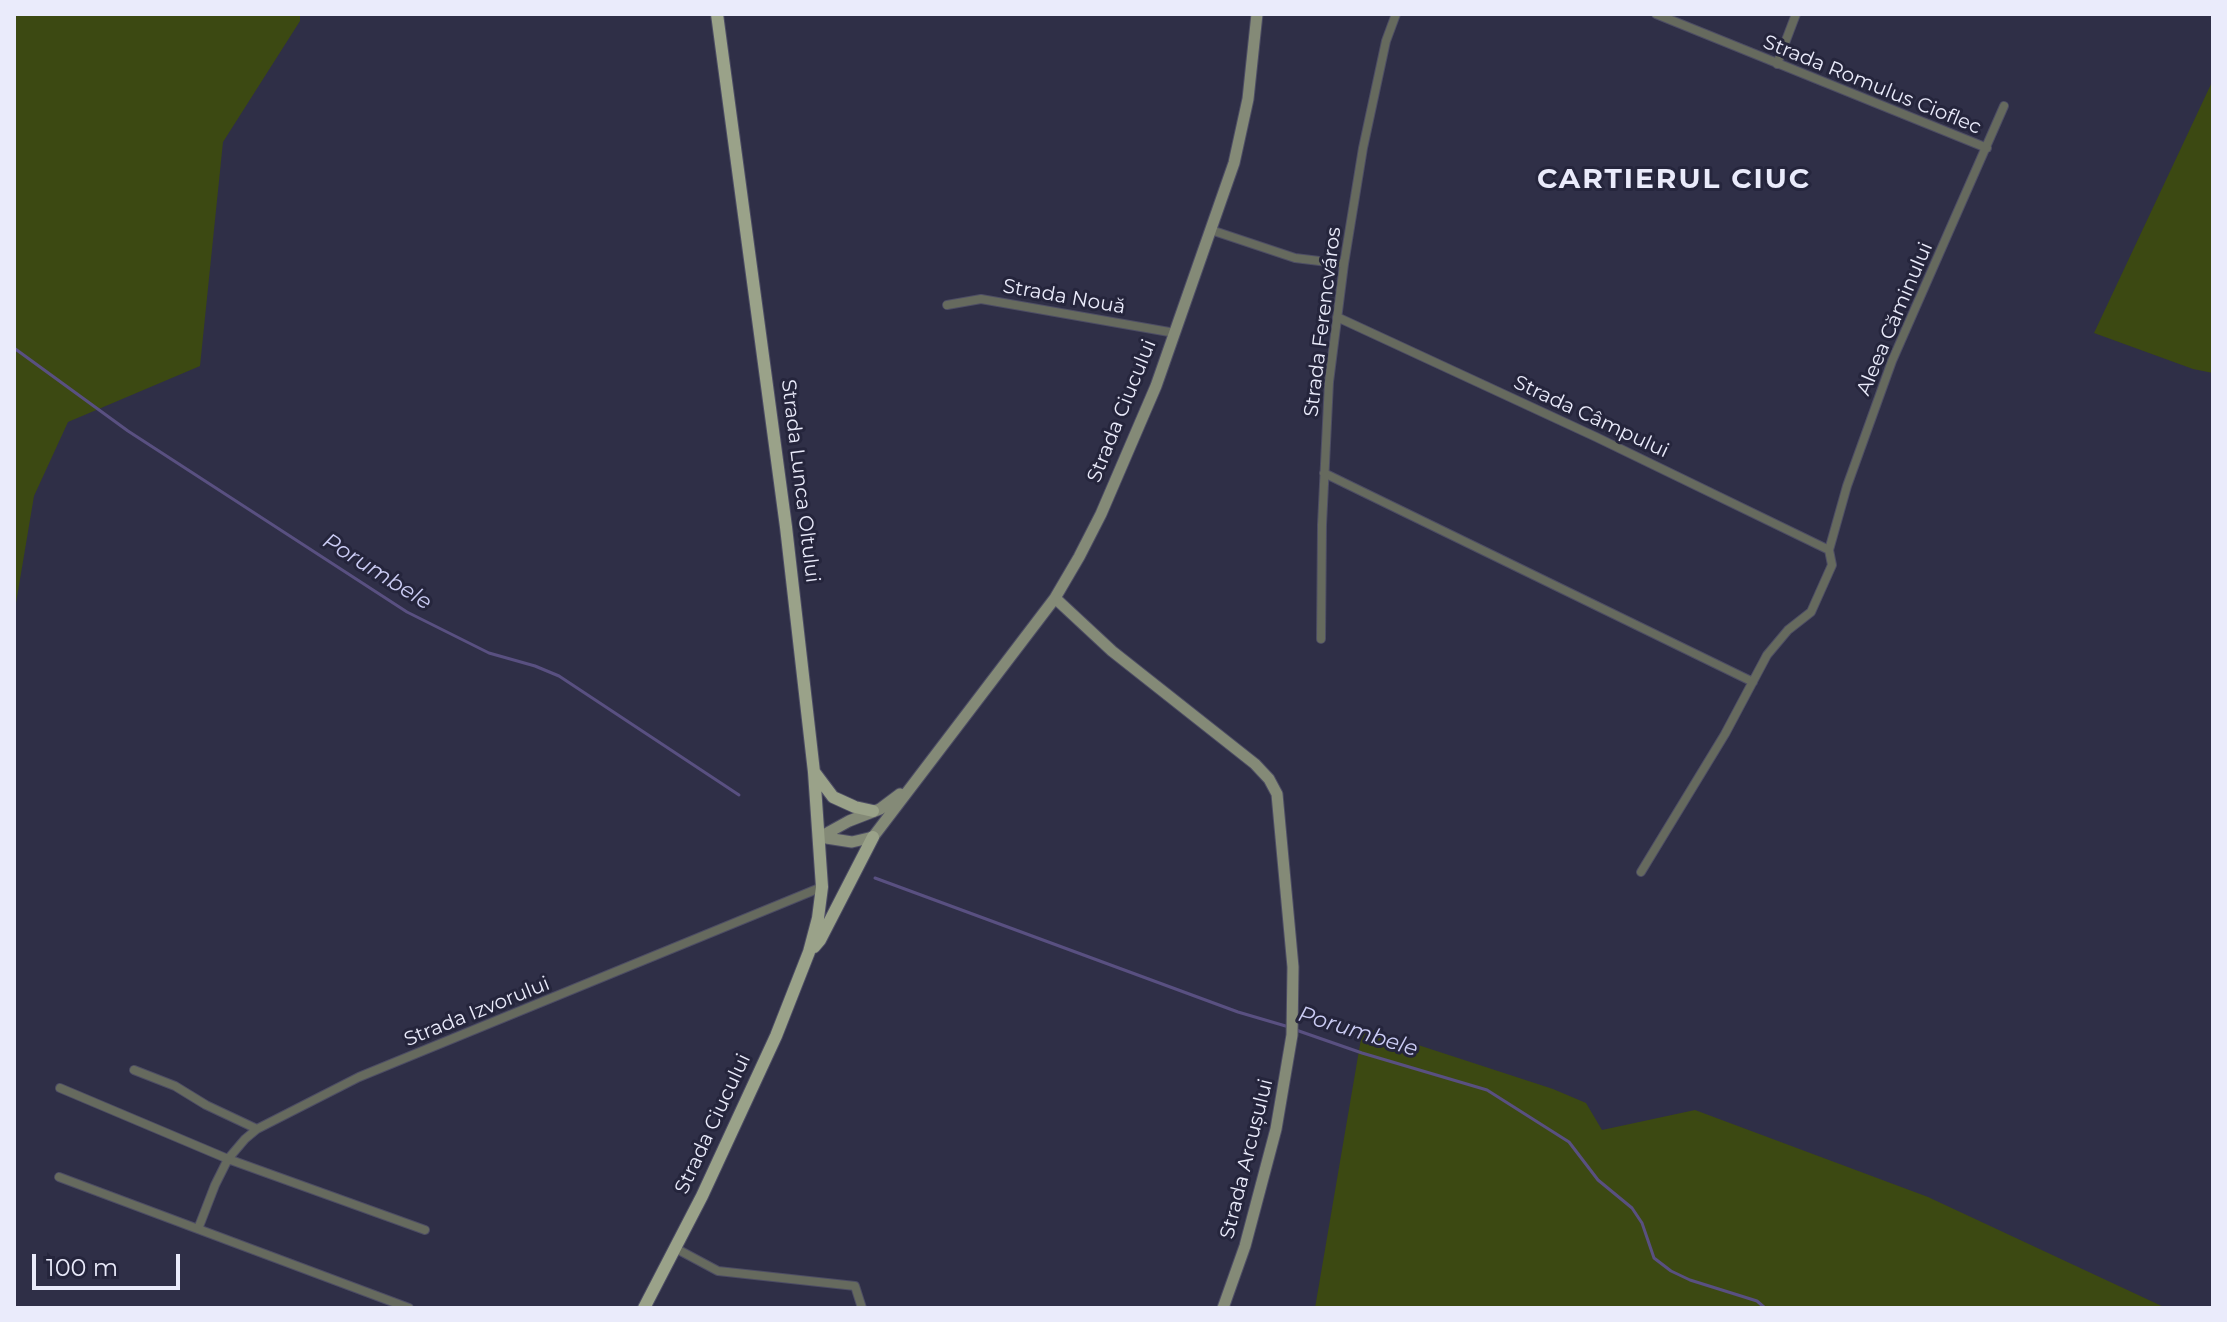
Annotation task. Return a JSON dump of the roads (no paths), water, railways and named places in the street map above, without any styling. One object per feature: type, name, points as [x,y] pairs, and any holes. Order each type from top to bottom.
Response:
[{"type":"main road","name":"Strada Lunca Oltului","points":[[717,14],[770,394],[814,772],[822,887],[809,952]]},
{"type":"main road","name":"Strada Ciucului","points":[[921,777],[1055,598],[1101,514],[1175,333],[1242,134],[1257,14]]},
{"type":"main road","name":"Strada Arcușului","points":[[1055,598],[1112,651],[1255,764],[1274,786],[1280,811],[1293,967],[1292,1035],[1276,1129],[1245,1246],[1223,1308]]},
{"type":"main road","points":[[814,772],[833,797],[873,811]]},
{"type":"main road","points":[[820,837],[894,800],[921,777]]},
{"type":"main road","points":[[809,952],[820,940],[873,837],[921,777]]},
{"type":"main road","points":[[820,837],[852,842],[873,837]]},
{"type":"main road","name":"Strada Ciucului","points":[[644,1308],[750,1096],[809,952]]},
{"type":"street","name":"Strada Ferencváros","points":[[1321,639],[1329,382],[1363,148],[1386,41],[1396,14]]},
{"type":"street","name":"Strada Romulus Cioflec","points":[[1656,14],[1987,148]]},
{"type":"street","points":[[1777,64],[1796,14]]},
{"type":"street","name":"Aleea Căminului","points":[[1641,872],[1725,734],[1767,655],[1788,630],[1811,612],[1832,565],[1829,550],[1847,486],[1892,361],[2004,106]]},
{"type":"street","points":[[1211,230],[1295,258],[1344,264]]},
{"type":"street","name":"Strada Nouă","points":[[947,305],[981,299],[1175,333]]},
{"type":"street","name":"Strada Câmpului","points":[[1337,317],[1596,437],[1829,550]]},
{"type":"street","points":[[1324,473],[1753,682]]},
{"type":"street","name":"Strada Izvorului","points":[[198,1229],[228,1159],[257,1129],[359,1077],[822,887]]},
{"type":"street","points":[[134,1070],[175,1086],[206,1105],[257,1129]]},
{"type":"street","points":[[60,1088],[228,1159],[425,1230]]},
{"type":"street","points":[[59,1177],[409,1308]]},
{"type":"street","points":[[675,1248],[718,1271],[855,1286],[862,1308]]},
{"type":"waterway","name":"Porumbele","points":[[14,348],[128,431],[407,612],[489,653],[559,676],[739,795]]},
{"type":"waterway","name":"Porumbele","points":[[875,878],[1238,1012],[1289,1027]]},
{"type":"waterway","name":"Porumbele","points":[[1296,1030],[1487,1090],[1569,1142],[1598,1180],[1632,1208],[1642,1223],[1654,1258],[1690,1280],[1757,1301],[1765,1308]]},
{"type":"district","name":"CARTIERUL CIUC","points":[[1674,180]]}]
